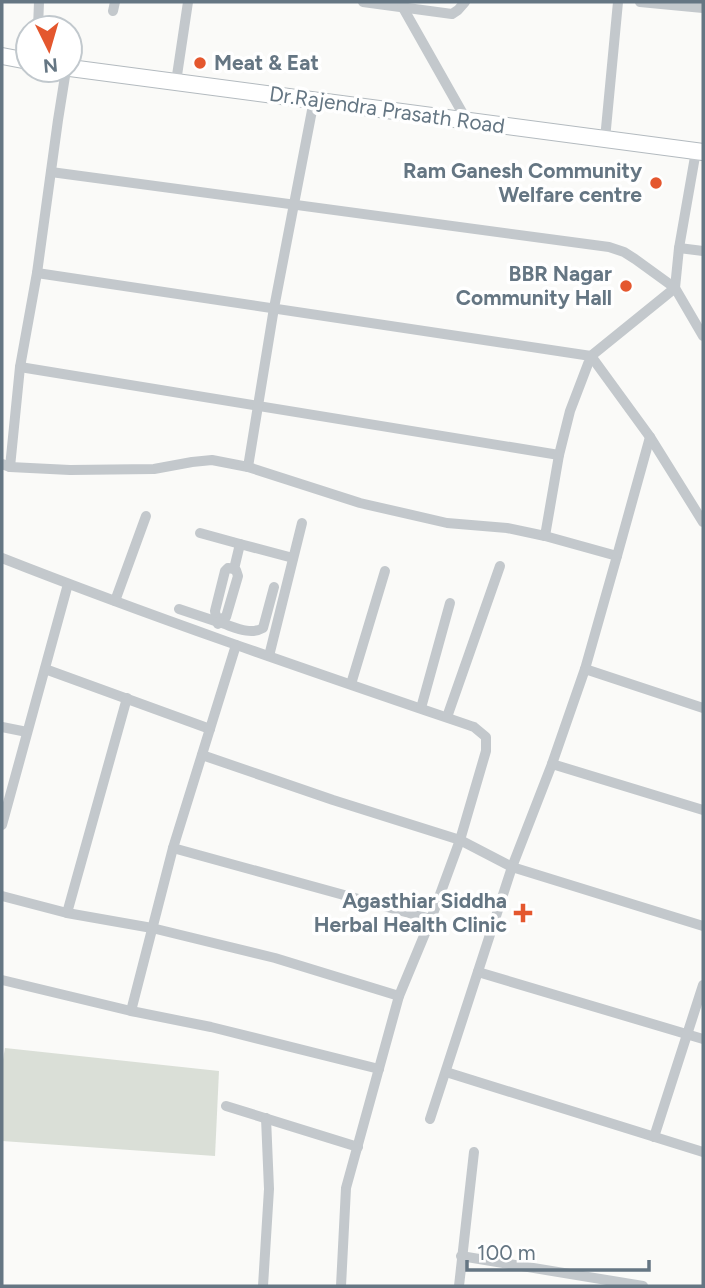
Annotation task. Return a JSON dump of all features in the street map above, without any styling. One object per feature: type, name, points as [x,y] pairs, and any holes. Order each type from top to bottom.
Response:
[{"type":"street","points":[[176,82],[188,2]]},
{"type":"street","points":[[363,2],[452,14],[465,2]]},
{"type":"street","points":[[605,139],[618,2]]},
{"type":"street","points":[[640,2],[703,8]]},
{"type":"street","points":[[402,6],[467,121]]},
{"type":"street","name":"Dr.Rajendra Prasath Road","points":[[84,71],[700,151]]},
{"type":"street","points":[[66,84],[20,367],[15,421],[6,465],[70,470],[154,469],[212,460],[248,467],[360,503],[447,523],[506,528],[545,536],[617,556]]},
{"type":"street","points":[[248,467],[274,309],[314,100]]},
{"type":"street","points":[[545,536],[559,455],[570,411],[591,356],[675,288],[680,248],[700,151]]},
{"type":"street","points":[[51,172],[608,247],[635,259],[675,288],[703,336]]},
{"type":"street","points":[[680,248],[703,251]]},
{"type":"street","points":[[37,273],[591,356],[650,438],[703,522]]},
{"type":"street","points":[[20,367],[559,455]]},
{"type":"street","points":[[2,419],[15,421]]},
{"type":"street","points":[[430,1119],[512,867],[585,668],[650,438]]},
{"type":"street","points":[[115,601],[146,516]]},
{"type":"street","points":[[269,656],[302,523]]},
{"type":"street","points":[[200,533],[293,558]]},
{"type":"street","points":[[219,620],[227,615],[238,576],[233,569],[240,544]]},
{"type":"street","points":[[2,558],[236,645],[474,727],[485,737],[486,751],[460,840],[399,996],[346,1188],[341,1286]]},
{"type":"street","points":[[447,717],[500,566]]},
{"type":"street","points":[[351,684],[385,571]]},
{"type":"street","points":[[2,825],[68,584]]},
{"type":"street","points":[[179,609],[250,632],[260,630],[274,587]]},
{"type":"street","points":[[421,708],[450,603]]},
{"type":"street","points":[[214,637],[219,620]]},
{"type":"street","points":[[131,1012],[173,848],[236,645]]},
{"type":"street","points":[[585,668],[703,708]]},
{"type":"street","points":[[45,669],[210,729]]},
{"type":"street","points":[[67,913],[127,698]]},
{"type":"street","points":[[2,727],[27,732]]},
{"type":"street","points":[[202,755],[460,840],[512,867],[703,926]]},
{"type":"street","points":[[552,764],[703,810]]},
{"type":"street","points":[[173,848],[431,919]]},
{"type":"street","points":[[2,896],[67,913],[152,928],[275,958],[399,996]]},
{"type":"street","points":[[478,972],[703,1039]]},
{"type":"street","points":[[2,981],[131,1012],[211,1027],[379,1069]]},
{"type":"street","points":[[654,1137],[703,985]]},
{"type":"street","points":[[446,1072],[703,1152]]},
{"type":"street","points":[[226,1106],[358,1147]]},
{"type":"street","points":[[263,1286],[269,1189],[266,1118]]},
{"type":"street","points":[[458,1286],[474,1152]]},
{"type":"street","points":[[461,1256],[643,1286]]},
{"type":"shaded area","points":[[5,1048],[219,1071],[215,1156],[2,1141],[2,1065]]},
{"type":"place","name":"Meat & Eat","points":[[200,63]]},
{"type":"place","name":"Ram Ganesh Community Welfare centre","points":[[656,183]]},
{"type":"place","name":"BBR Nagar Community Hall","points":[[626,286]]},
{"type":"place","name":"Agasthiar Siddha Herbal Health Clinic","points":[[523,913]]}]
